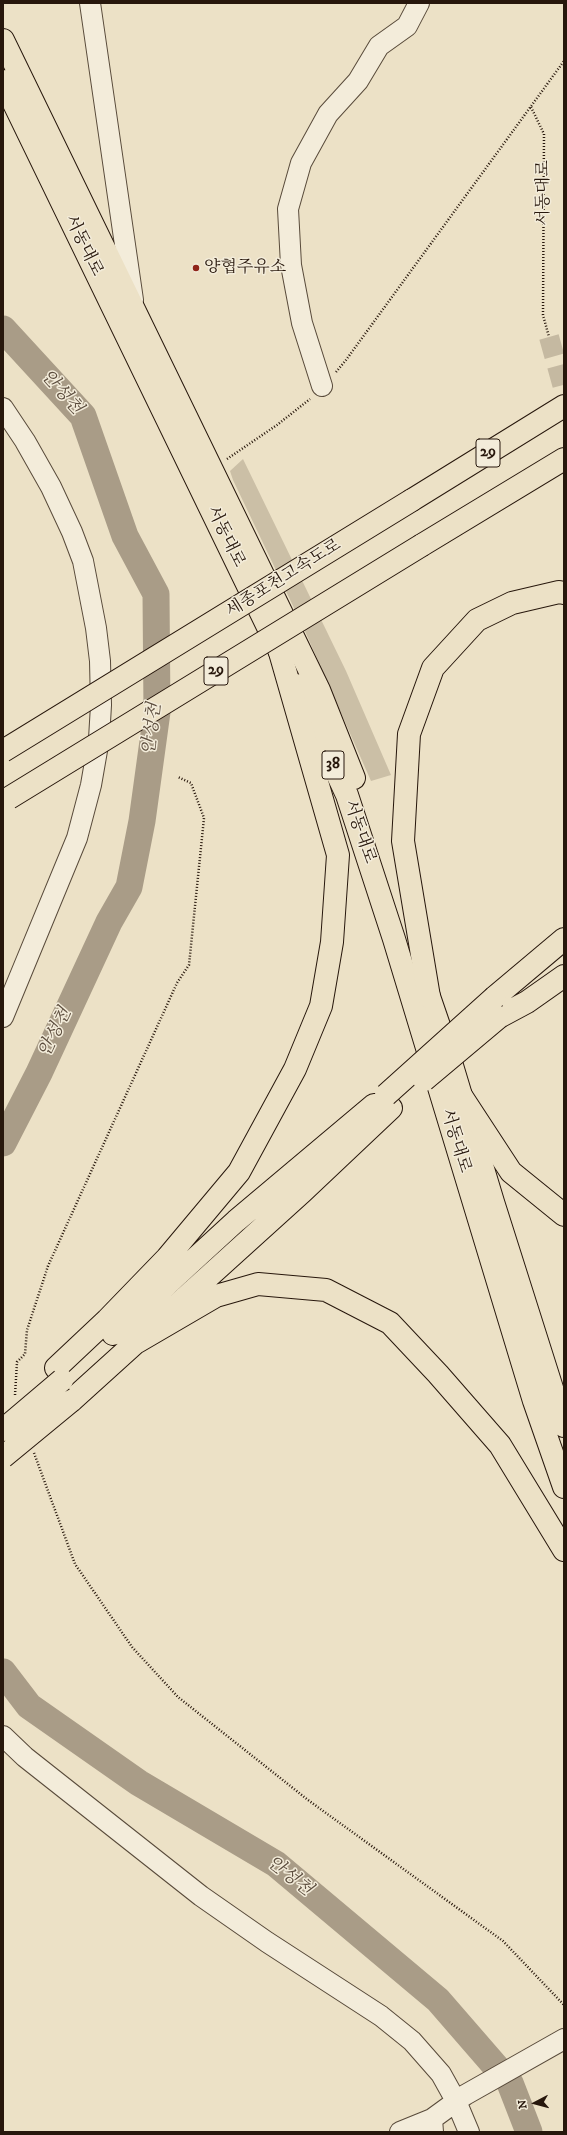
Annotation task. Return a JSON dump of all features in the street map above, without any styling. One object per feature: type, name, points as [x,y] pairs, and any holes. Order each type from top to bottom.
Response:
[{"type":"main road","name":"서동대로","points":[[3,40],[45,130],[134,308],[319,690],[358,789],[429,997],[564,1426]]},
{"type":"main road","name":"서동대로","points":[[3,81],[278,649],[347,796],[396,946],[534,1401],[559,1458],[564,1487]]},
{"type":"main road","name":"세종포천고속도로","points":[[3,751],[564,406]]},
{"type":"main road","name":"29","points":[[6,800],[564,459]]},
{"type":"main road","points":[[429,997],[403,841],[409,734],[433,668],[477,620],[512,603],[558,592],[564,593]]},
{"type":"main road","points":[[3,1430],[59,1374],[107,1320],[167,1258],[239,1172],[295,1069],[321,1006],[332,942],[338,856],[278,649]]},
{"type":"main road","points":[[3,1421],[236,1221],[388,1101],[497,1007],[564,939]]},
{"type":"main road","points":[[497,1007],[527,1002],[564,976]]},
{"type":"main road","points":[[460,1094],[511,1172],[564,1215]]},
{"type":"main road","points":[[3,1457],[71,1401],[302,1192],[388,1101]]},
{"type":"main road","points":[[132,1345],[216,1296],[258,1284],[326,1290],[390,1323],[438,1374],[500,1445],[564,1550]]},
{"type":"street","points":[[90,3],[134,308]]},
{"type":"street","points":[[322,386],[300,308],[291,265],[288,209],[301,164],[328,114],[358,82],[379,46],[407,26],[419,3]]},
{"type":"street","points":[[3,408],[25,441],[51,487],[72,532],[83,561],[96,628],[100,661],[101,705],[99,739],[91,785],[76,838],[3,1017]]},
{"type":"street","points":[[3,1736],[25,1757],[202,1896],[267,1942],[381,2016],[407,2037],[424,2053],[460,2098],[470,2132]]},
{"type":"street","points":[[400,2132],[433,2125],[460,2098],[564,2039]]},
{"type":"path","points":[[212,469],[306,404],[346,360],[564,61]]},
{"type":"path","name":"서동대로","points":[[531,107],[544,134],[544,315],[549,338]]},
{"type":"path","points":[[18,1402],[15,1395],[17,1362],[25,1354],[27,1330],[48,1266],[177,983],[189,965],[204,818],[191,783],[178,776]]},
{"type":"path","points":[[32,1447],[75,1564],[132,1647],[178,1697],[308,1800],[503,1941],[564,2005]]},
{"type":"shaded area","points":[[243,459],[346,671],[391,775],[371,781],[304,629],[233,480],[230,471]]},
{"type":"waterway","name":"안성천","points":[[3,329],[83,416],[125,536],[156,594],[157,712],[142,821],[129,887],[109,922],[39,1073],[3,1143]]},
{"type":"waterway","name":"안성천","points":[[3,1672],[29,1706],[139,1783],[276,1864],[438,2000],[510,2083],[529,2132]]},
{"type":"tunnel","points":[[549,337],[564,391]]},
{"type":"place","name":"양협주유소","points":[[196,268]]}]
